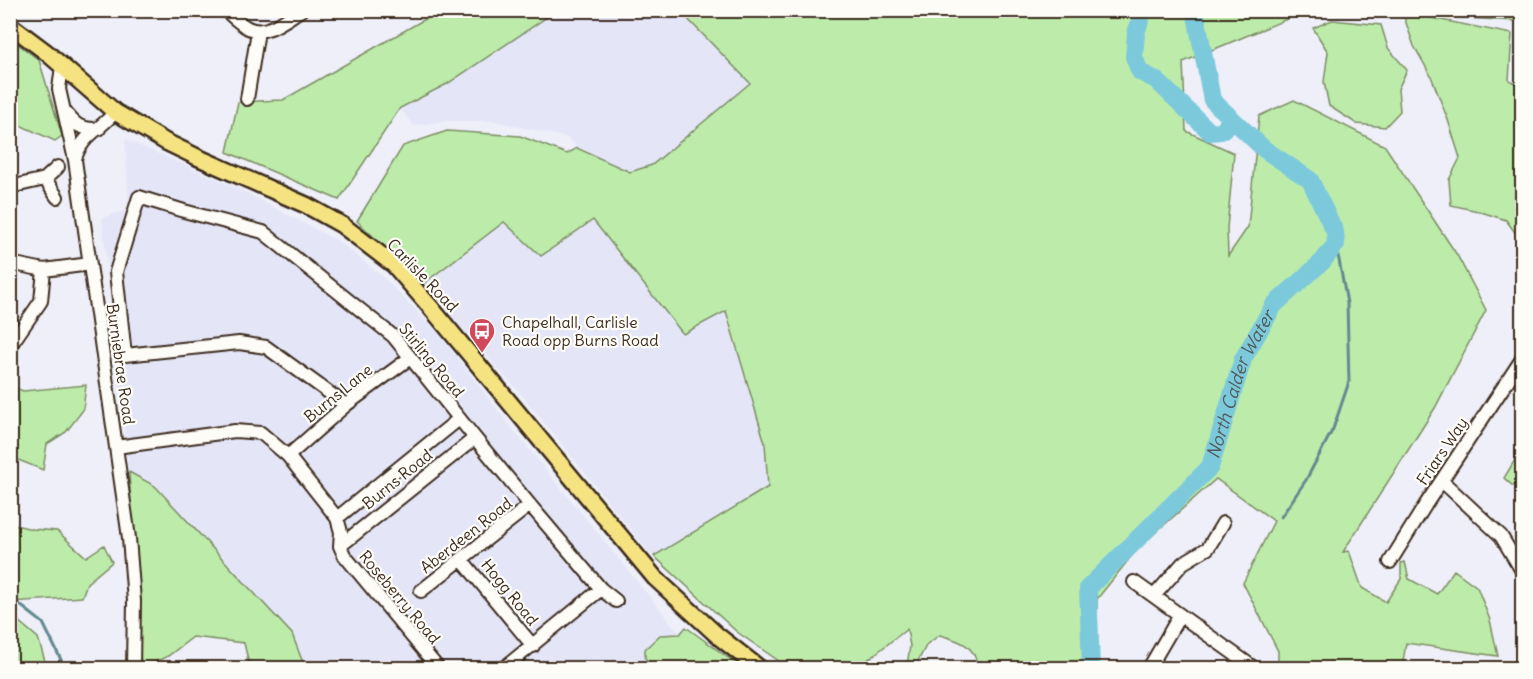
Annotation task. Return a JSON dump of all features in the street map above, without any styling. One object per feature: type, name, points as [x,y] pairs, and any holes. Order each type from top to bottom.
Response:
[{"type":"main road","name":"Carlisle Road","points":[[10,25],[46,52],[115,112],[166,142],[306,205],[342,225],[394,265],[655,579],[718,636],[759,669]]},
{"type":"street","points":[[225,10],[249,29],[258,31],[266,30],[300,10]]},
{"type":"street","points":[[247,99],[258,31]]},
{"type":"street","name":"Burniebrae Road","points":[[62,66],[59,89],[75,160],[129,538],[134,600],[134,669]]},
{"type":"street","points":[[64,110],[77,126],[85,129],[99,129]]},
{"type":"street","points":[[75,160],[78,148],[83,141],[99,129],[115,112]]},
{"type":"street","points":[[10,188],[45,178],[58,167]]},
{"type":"street","points":[[45,178],[57,197]]},
{"type":"street","name":"Stirling Road","points":[[346,405],[267,347],[239,343],[125,355],[116,272],[139,197],[263,232],[393,336],[530,505],[601,589],[616,601]]},
{"type":"street","points":[[10,263],[44,270],[90,264]]},
{"type":"street","points":[[12,343],[41,301],[44,270]]},
{"type":"street","name":"Burns Lane","points":[[288,456],[346,405],[410,358]]},
{"type":"street","name":"Friars Way","points":[[1390,562],[1522,359]]},
{"type":"street","name":"Burns Road","points":[[337,518],[459,419]]},
{"type":"street","points":[[116,447],[235,431],[261,433],[288,456],[337,518]]},
{"type":"street","name":"Burns Road","points":[[340,546],[475,438]]},
{"type":"street","points":[[1442,481],[1502,536],[1522,572]]},
{"type":"street","name":"Aberdeen Road","points":[[421,591],[530,505]]},
{"type":"street","name":"Roseberry Road","points":[[337,518],[341,532],[340,546],[344,555],[438,669]]},
{"type":"street","points":[[1154,596],[1183,563],[1208,548],[1223,523]]},
{"type":"street","name":"Hogg Road","points":[[462,560],[533,646]]},
{"type":"street","points":[[1134,582],[1254,669]]},
{"type":"street","points":[[504,669],[601,589]]},
{"type":"street","points":[[1149,669],[1180,615]]},
{"type":"shaded area","points":[[556,11],[680,11],[750,82],[652,165],[630,172],[577,148],[568,138],[495,121],[445,121],[414,126],[400,108],[447,84]]},
{"type":"shaded area","points":[[125,139],[237,188],[338,241],[383,277],[439,334],[515,432],[708,668],[305,668],[292,634],[155,486],[129,472],[102,218],[129,209]]},
{"type":"shaded area","points":[[593,220],[683,334],[725,311],[765,443],[768,487],[653,557],[520,393],[423,285],[505,222],[541,255]]},
{"type":"green space","points":[[439,11],[556,11],[447,84],[400,108],[339,200],[227,152],[238,102],[283,100]]},
{"type":"green space","points":[[680,11],[1298,11],[1297,15],[1183,62],[1186,131],[1234,153],[1227,228],[1228,256],[1248,227],[1259,116],[1294,100],[1385,146],[1457,255],[1486,310],[1435,408],[1343,552],[1349,551],[1362,588],[1386,602],[1401,579],[1401,563],[1405,562],[1409,579],[1437,594],[1454,570],[1477,587],[1490,620],[1498,656],[1406,643],[1402,668],[1278,668],[1278,651],[1243,583],[1274,521],[1216,479],[1138,548],[1097,599],[1098,668],[978,668],[974,654],[966,645],[940,635],[927,644],[917,663],[917,668],[908,668],[910,646],[907,629],[857,668],[789,668],[737,632],[654,556],[768,487],[765,443],[726,311],[683,334],[593,220],[541,256],[504,222],[423,284],[357,221],[403,146],[447,131],[520,136],[567,154],[577,148],[630,172],[652,165],[750,83]]},
{"type":"green space","points":[[1358,11],[1516,11],[1515,21],[1416,15],[1512,34],[1509,80],[1522,87],[1522,242],[1506,220],[1451,205],[1449,180],[1460,158],[1431,76],[1414,46],[1403,14]]},
{"type":"green space","points":[[1332,20],[1381,25],[1388,48],[1407,70],[1398,89],[1400,111],[1385,127],[1357,124],[1329,106],[1324,82],[1328,52],[1313,28]]},
{"type":"green space","points":[[10,38],[39,60],[62,136],[55,141],[22,126],[11,125]]},
{"type":"green space","points":[[86,385],[83,410],[66,432],[47,444],[43,470],[11,457],[11,386],[23,391]]},
{"type":"green space","points":[[1522,448],[1522,481],[1513,486],[1504,478]]},
{"type":"green space","points":[[129,472],[155,486],[292,634],[305,668],[250,668],[244,643],[193,637],[168,656],[141,668]]},
{"type":"green space","points":[[11,524],[57,531],[86,557],[104,545],[112,562],[87,583],[82,597],[11,602]]},
{"type":"green space","points":[[10,614],[38,638],[47,668],[11,668]]},
{"type":"green space","points":[[686,627],[742,668],[654,668],[645,658],[645,649],[660,635],[680,634]]},
{"type":"waterway","name":"North Calder Water","points":[[1145,10],[1136,33],[1134,57],[1140,72],[1156,80],[1210,132],[1221,131],[1233,120]]},
{"type":"waterway","name":"North Calder Water","points":[[1091,668],[1088,588],[1210,467],[1243,359],[1274,305],[1323,261],[1336,244],[1335,232],[1310,180],[1264,149],[1212,100],[1195,10]]},
{"type":"waterway","points":[[1281,517],[1306,480],[1333,429],[1349,382],[1347,303],[1336,244]]},
{"type":"waterway","points":[[10,597],[43,623],[65,668]]},
{"type":"place","name":"Chapelhall, Carlisle Road opp Burns Road","points":[[482,354]]}]
